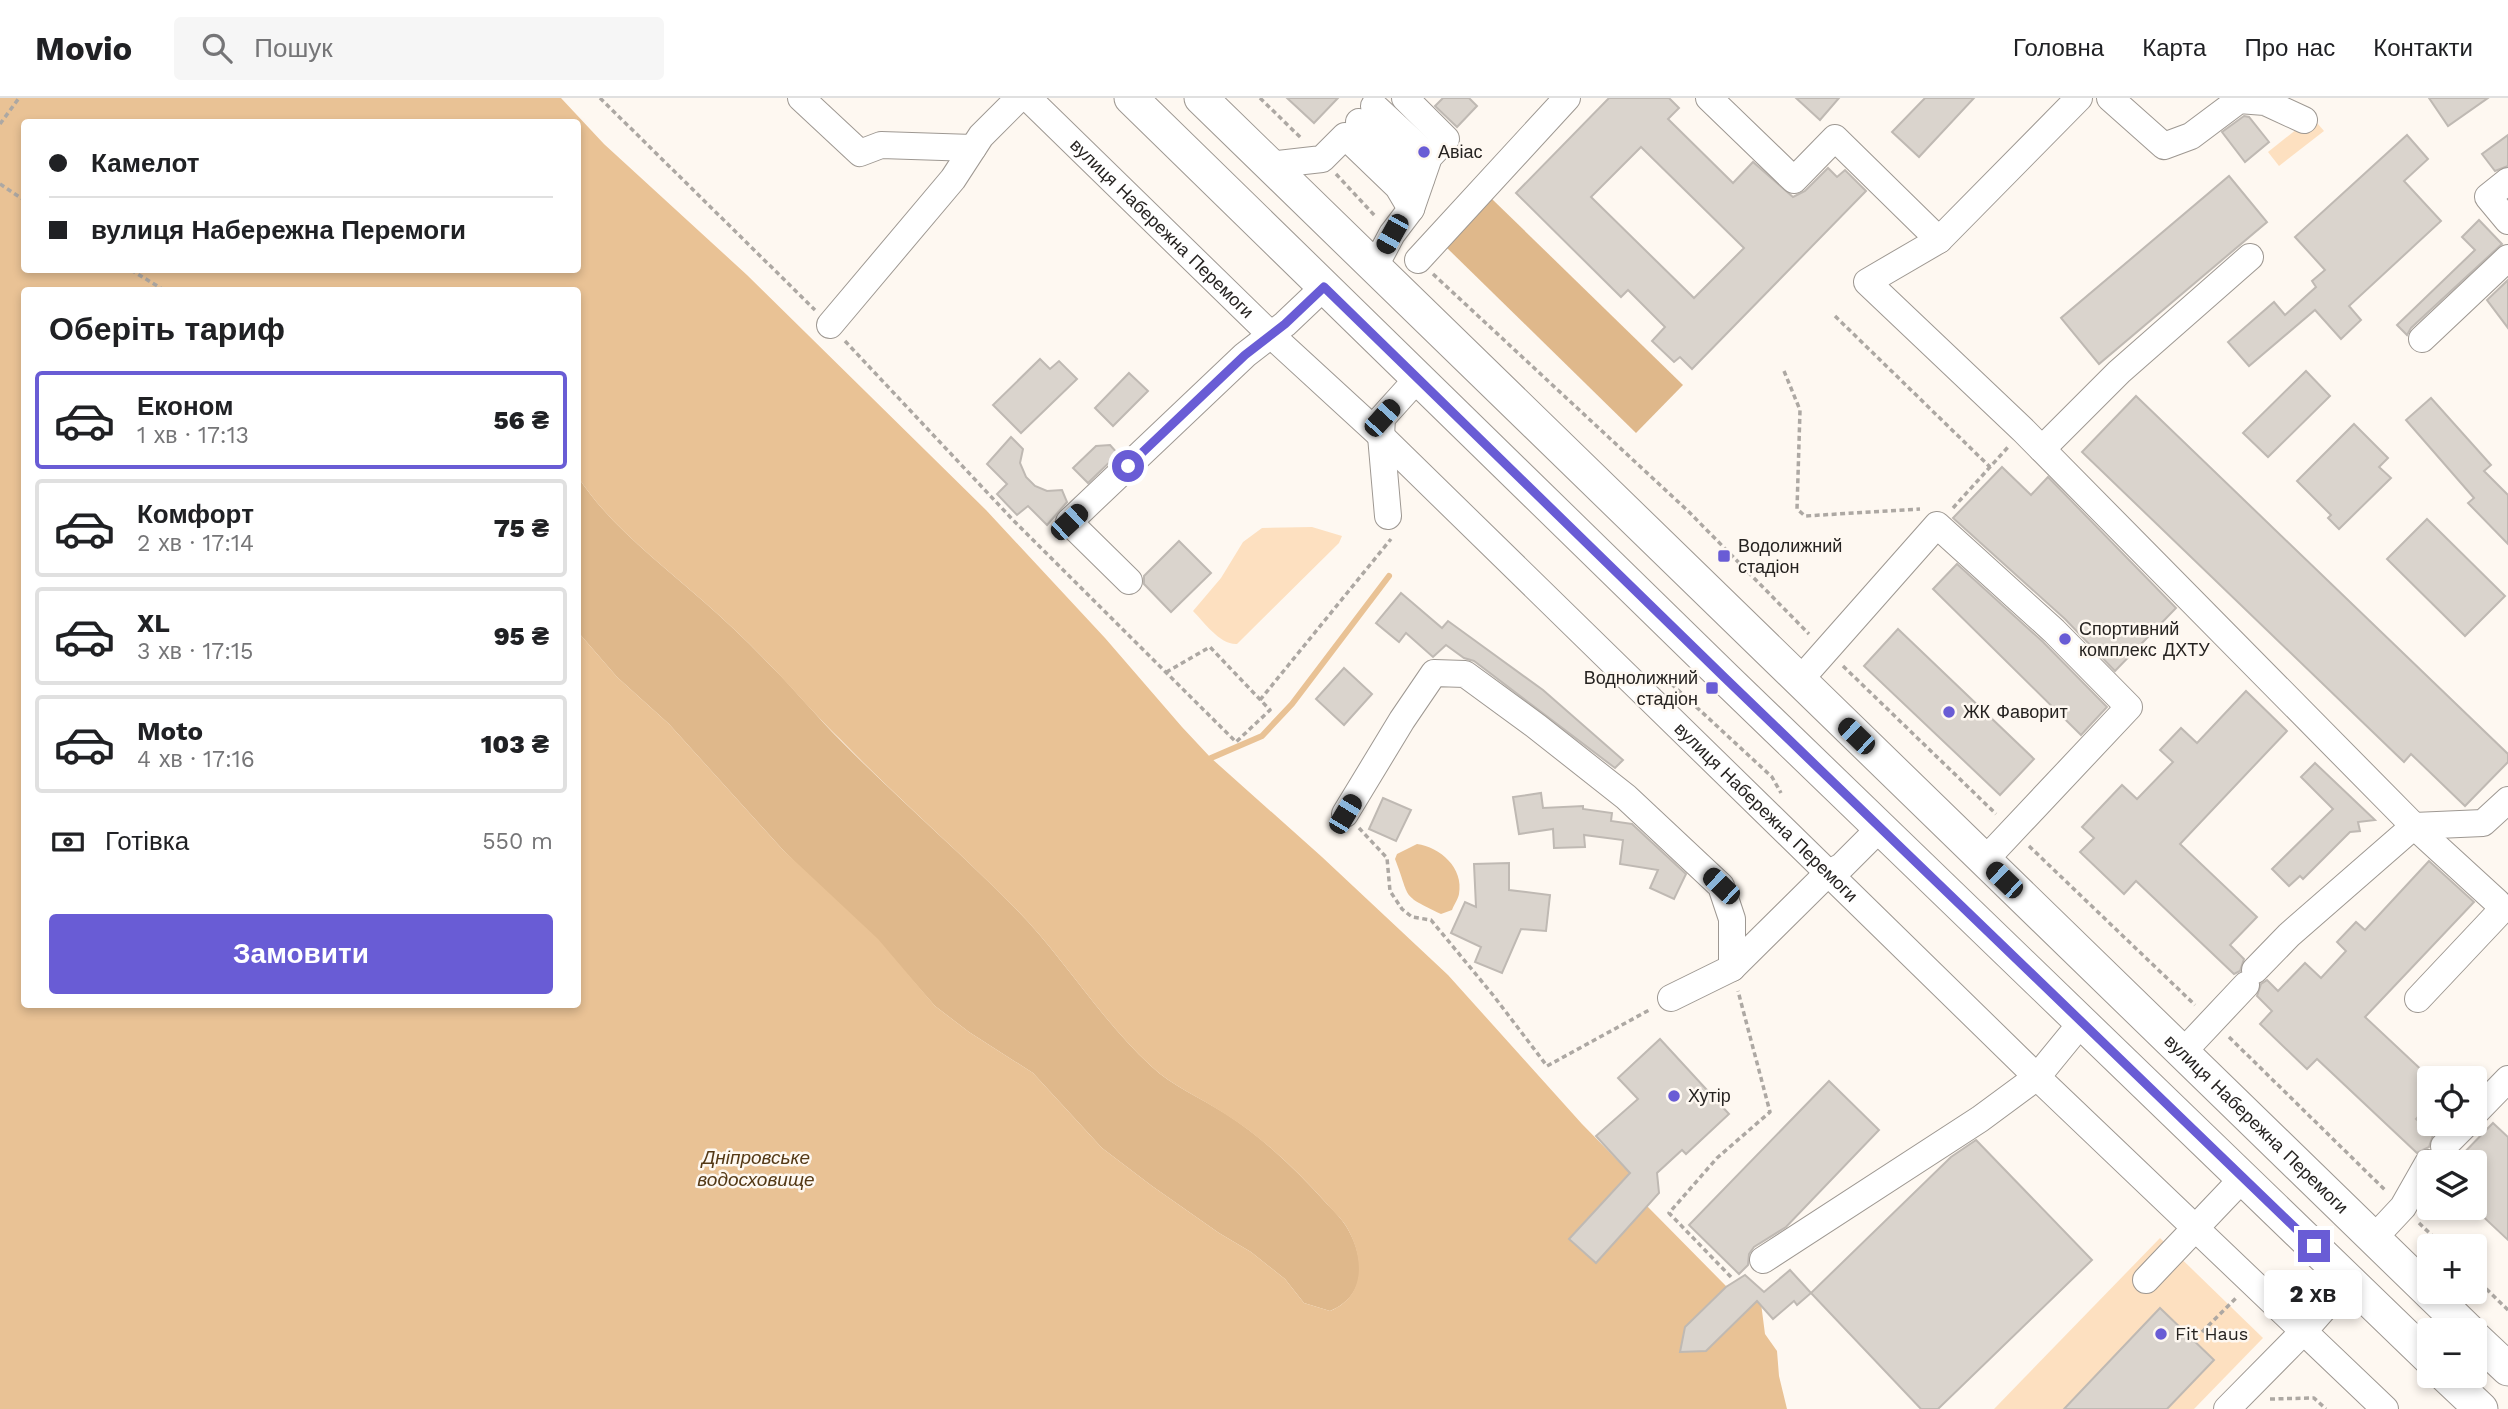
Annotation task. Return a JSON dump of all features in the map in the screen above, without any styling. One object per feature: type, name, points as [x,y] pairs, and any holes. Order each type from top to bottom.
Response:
[{"type":"main road","name":"вулиця Набережна Перемоги","points":[[1200,98],[2456,1318]]},
{"type":"main road","points":[[1142,102],[1324,287],[2417,1346]]},
{"type":"main road","points":[[1552,508],[1586,474]]},
{"type":"main road","points":[[1870,816],[1893,772]]},
{"type":"main road","points":[[2459,1388],[2481,1409]]},
{"type":"street","points":[[802,98],[860,153],[881,145],[973,148]]},
{"type":"street","points":[[830,325],[953,179],[981,136],[1019,98]]},
{"type":"street","name":"вулиця Набережна Перемоги","points":[[1028,98],[1271,335],[1381,436],[2037,1077],[2385,1409]]},
{"type":"street","points":[[1374,268],[1392,234],[1412,209],[1425,168],[1446,139],[1405,98]]},
{"type":"street","points":[[1418,260],[1567,98]]},
{"type":"street","points":[[1709,98],[1794,180],[1835,138],[1939,240]]},
{"type":"street","points":[[2079,98],[1939,240],[1867,282],[2023,430],[2414,826],[2497,902],[2499,913],[2418,999]]},
{"type":"street","points":[[2110,98],[2164,146],[2191,136],[2239,100],[2265,102],[2304,120]]},
{"type":"street","points":[[1269,165],[1322,159],[1365,116]]},
{"type":"street","points":[[1365,116],[1425,168]]},
{"type":"street","points":[[1365,116],[1398,187],[1412,209]]},
{"type":"street","points":[[2508,181],[2488,197],[2508,221]]},
{"type":"street","points":[[2042,449],[2119,372],[2250,257]]},
{"type":"street","points":[[2422,339],[2508,258]]},
{"type":"street","points":[[1129,581],[1069,522],[1245,355],[1324,287]]},
{"type":"street","points":[[1388,516],[1382,418],[1418,378]]},
{"type":"street","points":[[1799,681],[1827,652],[1939,512],[2129,707],[1984,860]]},
{"type":"street","points":[[1345,814],[1434,673],[1465,674],[1626,797],[1721,886],[1732,919],[1732,968]]},
{"type":"street","points":[[2182,1052],[2289,935],[2414,826],[2483,823],[2508,800]]},
{"type":"street","points":[[1671,998],[1732,968],[1827,874],[1842,866],[1870,816]]},
{"type":"street","points":[[1763,1260],[1980,1119],[2037,1077],[2082,1022]]},
{"type":"street","points":[[2487,1101],[2508,1079]]},
{"type":"street","points":[[2441,1150],[2454,1136]]},
{"type":"street","points":[[2146,1280],[2243,1178]]},
{"type":"street","points":[[2374,1238],[2403,1207],[2417,1185]]},
{"type":"street","points":[[2233,1403],[2304,1331],[2349,1280]]},
{"type":"path","points":[[0,124],[19,98]]},
{"type":"path","points":[[600,98],[868,363],[1013,520],[1165,673],[1236,742],[1270,709],[1210,647],[1165,673]]},
{"type":"path","points":[[1260,98],[1392,234]]},
{"type":"path","points":[[0,184],[21,198]]},
{"type":"path","points":[[1418,260],[1688,511],[1762,589],[2005,822]]},
{"type":"path","points":[[136,273],[159,287]]},
{"type":"path","points":[[1835,316],[1990,467]]},
{"type":"path","points":[[1784,371],[1800,410],[1797,509],[1805,516],[1939,512],[1990,467],[2023,430]]},
{"type":"path","points":[[1261,700],[1391,540],[1388,516]]},
{"type":"path","points":[[1345,814],[1387,858],[1390,891],[1402,909],[1412,917],[1431,920],[1547,1066],[1671,998]]},
{"type":"path","points":[[2025,841],[2431,1234]]},
{"type":"path","points":[[1731,1277],[1669,1213],[1717,1158],[1770,1112],[1732,968]]},
{"type":"path","points":[[2202,1332],[2253,1281]]},
{"type":"path","points":[[2487,1290],[2508,1310]]},
{"type":"path","points":[[2233,1403],[2314,1398],[2326,1409]]},
{"type":"shaded area","points":[[2312,117],[2324,131],[2279,166],[2268,152]]},
{"type":"shaded area","points":[[1492,199],[1683,385],[1636,433],[1446,247]]},
{"type":"shaded area","points":[[581,481],[620,528],[738,633],[862,762],[1016,909],[1115,1029],[1151,1066],[1168,1080],[1253,1133],[1292,1167],[1335,1212],[1344,1223],[1357,1250],[1359,1274],[1351,1295],[1330,1311],[1304,1303],[1285,1279],[1251,1252],[1219,1233],[1102,1148],[1033,1073],[969,1032],[935,1006],[906,973],[783,850],[669,724],[617,677],[581,635]]},
{"type":"shaded area","points":[[1312,527],[1342,536],[1339,543],[1237,644],[1224,641],[1193,611],[1221,578],[1243,542],[1262,528]]},
{"type":"shaded area","points":[[2160,1238],[2263,1338],[2194,1409],[1994,1409]]},
{"type":"water","name":"Дніпровське водосховище","points":[[0,98],[561,98],[581,119],[21,119],[21,273],[581,273],[581,119],[604,144],[747,275],[986,510],[1105,638],[1211,758],[1448,975],[1582,1124],[1630,1173],[1648,1170],[1658,1180],[1659,1193],[1647,1206],[1726,1286],[1747,1277],[1759,1288],[1765,1334],[1777,1351],[1779,1376],[1787,1409],[0,1409]]},
{"type":"water","points":[[1417,844],[1442,854],[1454,868],[1460,885],[1452,910],[1441,914],[1413,899],[1406,889],[1395,859],[1397,854]]},
{"type":"building","points":[[1287,98],[1338,98],[1314,123]]},
{"type":"building","points":[[1443,98],[1469,98],[1477,106],[1457,127],[1435,106]]},
{"type":"building","points":[[1609,98],[1669,98],[1679,108],[1668,119],[1733,183],[1753,162],[1793,197],[1805,191],[1828,168],[1837,177],[1845,170],[1866,191],[1692,369],[1680,357],[1674,362],[1652,341],[1665,327],[1628,290],[1621,297],[1516,193]],"holes":[[[1641,147],[1744,248],[1694,298],[1591,197]]]},
{"type":"building","points":[[1796,98],[1839,98],[1820,120]]},
{"type":"building","points":[[1925,98],[1974,98],[1919,157],[1892,132]]},
{"type":"building","points":[[2429,98],[2488,98],[2448,126]]},
{"type":"building","points":[[2244,116],[2249,117],[2269,142],[2245,162],[2222,132]]},
{"type":"building","points":[[2407,135],[2428,159],[2404,181],[2441,221],[2349,306],[2361,320],[2341,339],[2315,310],[2249,366],[2228,342],[2274,302],[2285,315],[2316,287],[2312,281],[2325,270],[2295,237]]},
{"type":"building","points":[[2508,135],[2508,166],[2495,171],[2482,154]]},
{"type":"building","points":[[2229,176],[2267,222],[2099,364],[2061,318]]},
{"type":"building","points":[[2479,220],[2502,244],[2411,328],[2407,335],[2397,325],[2475,250],[2462,237]]},
{"type":"building","points":[[2508,280],[2508,328],[2487,300]]},
{"type":"building","points":[[1040,359],[1050,369],[1059,361],[1077,379],[1021,433],[993,405]]},
{"type":"building","points":[[2306,371],[2330,396],[2268,457],[2243,433]]},
{"type":"building","points":[[1129,373],[1148,391],[1113,426],[1095,408]]},
{"type":"building","points":[[2136,396],[2508,754],[2508,762],[2465,806],[2411,754],[2404,762],[2082,452]]},
{"type":"building","points":[[2431,398],[2491,465],[2484,471],[2508,495],[2508,544],[2468,503],[2474,498],[2406,420]]},
{"type":"building","points":[[2354,424],[2388,458],[2379,467],[2391,478],[2339,529],[2328,518],[2331,515],[2297,481]]},
{"type":"building","points":[[1011,437],[1023,449],[1020,463],[1026,477],[1035,486],[1047,491],[1062,490],[1067,502],[1047,525],[1028,506],[1017,515],[997,494],[1007,484],[987,464]]},
{"type":"building","points":[[1110,445],[1118,454],[1088,483],[1073,468],[1096,446]]},
{"type":"building","points":[[2002,467],[2031,495],[2048,477],[2176,608],[2115,671],[2065,619],[1953,518]]},
{"type":"building","points":[[2427,519],[2505,596],[2465,636],[2387,559]]},
{"type":"building","points":[[1179,541],[1211,573],[1171,612],[1144,584],[1144,576]]},
{"type":"building","points":[[1957,564],[2043,642],[2107,707],[2081,735],[1933,589]]},
{"type":"building","points":[[1401,593],[1442,628],[1448,621],[1543,690],[1623,760],[1615,768],[1474,661],[1464,658],[1446,645],[1433,657],[1406,633],[1399,642],[1376,623]]},
{"type":"building","name":"ЖК Фаворит","points":[[1898,629],[2034,759],[2000,795],[1864,666]]},
{"type":"building","points":[[1344,668],[1372,694],[1344,725],[1316,699]]},
{"type":"building","points":[[2246,691],[2287,731],[2180,844],[2257,917],[2230,945],[2244,959],[2240,971],[2234,974],[2136,881],[2124,894],[2080,852],[2094,838],[2082,827],[2122,785],[2137,799],[2173,762],[2160,750],[2181,728],[2197,743]]},
{"type":"building","points":[[2315,763],[2375,820],[2358,822],[2360,831],[2350,832],[2303,879],[2300,876],[2289,886],[2272,869],[2333,809],[2301,777]]},
{"type":"building","points":[[1541,793],[1543,808],[1583,806],[1583,809],[1612,813],[1611,821],[1632,824],[1686,874],[1674,899],[1650,888],[1658,870],[1620,864],[1623,840],[1584,835],[1585,847],[1554,848],[1553,829],[1519,834],[1513,797]]},
{"type":"building","points":[[1383,798],[1411,810],[1396,841],[1369,829]]},
{"type":"building","points":[[2429,861],[2474,902],[2365,1017],[2417,1066],[2417,1136],[2433,1136],[2429,1147],[2417,1150],[2417,1153],[2317,1059],[2307,1069],[2260,1024],[2272,1011],[2257,996],[2261,984],[2267,980],[2278,991],[2305,963],[2321,978],[2346,951],[2337,942],[2356,922],[2365,930]]},
{"type":"building","points":[[1509,863],[1509,890],[1550,895],[1546,931],[1521,929],[1502,973],[1475,962],[1481,947],[1451,933],[1465,902],[1476,907],[1474,864]]},
{"type":"building","points":[[1660,1039],[1729,1114],[1686,1154],[1682,1150],[1657,1173],[1659,1193],[1596,1263],[1569,1239],[1630,1173],[1596,1136],[1638,1099],[1618,1078]]},
{"type":"building","points":[[1829,1081],[1879,1130],[1786,1227],[1754,1247],[1749,1254],[1748,1265],[1739,1274],[1689,1225]]},
{"type":"building","points":[[2493,1123],[2508,1137],[2508,1240],[2487,1220],[2487,1150],[2467,1150],[2480,1136],[2487,1136],[2487,1129]]},
{"type":"building","points":[[1976,1140],[2092,1260],[1938,1409],[1921,1409],[1811,1293],[1951,1157]]},
{"type":"building","points":[[1790,1270],[1811,1293],[1797,1305],[1794,1301],[1773,1319],[1757,1301],[1706,1351],[1680,1352],[1685,1327],[1726,1287],[1745,1275],[1764,1292]]},
{"type":"building","name":"Fit Haus","points":[[2160,1308],[2214,1360],[2167,1409],[2064,1409]]},
{"type":"waterway","points":[[1211,758],[1262,736],[1292,704],[1389,576]]},
{"type":"place","name":"Авіас","points":[[1424,152]]},
{"type":"place","name":"Водолижний стадіон","points":[[1724,556]]},
{"type":"place","name":"Спортивний комплекс ДХТУ","points":[[2065,639]]},
{"type":"place","name":"Воднолижний стадіон","points":[[1712,688]]},
{"type":"place","name":"ЖК Фаворит","points":[[1949,712]]},
{"type":"place","name":"Хутір","points":[[1674,1096]]},
{"type":"place","name":"Fit Haus","points":[[2161,1334]]},
{"type":"route","points":[[1128,466],[1245,355],[1285,324],[1324,287],[2314,1246]]}]
